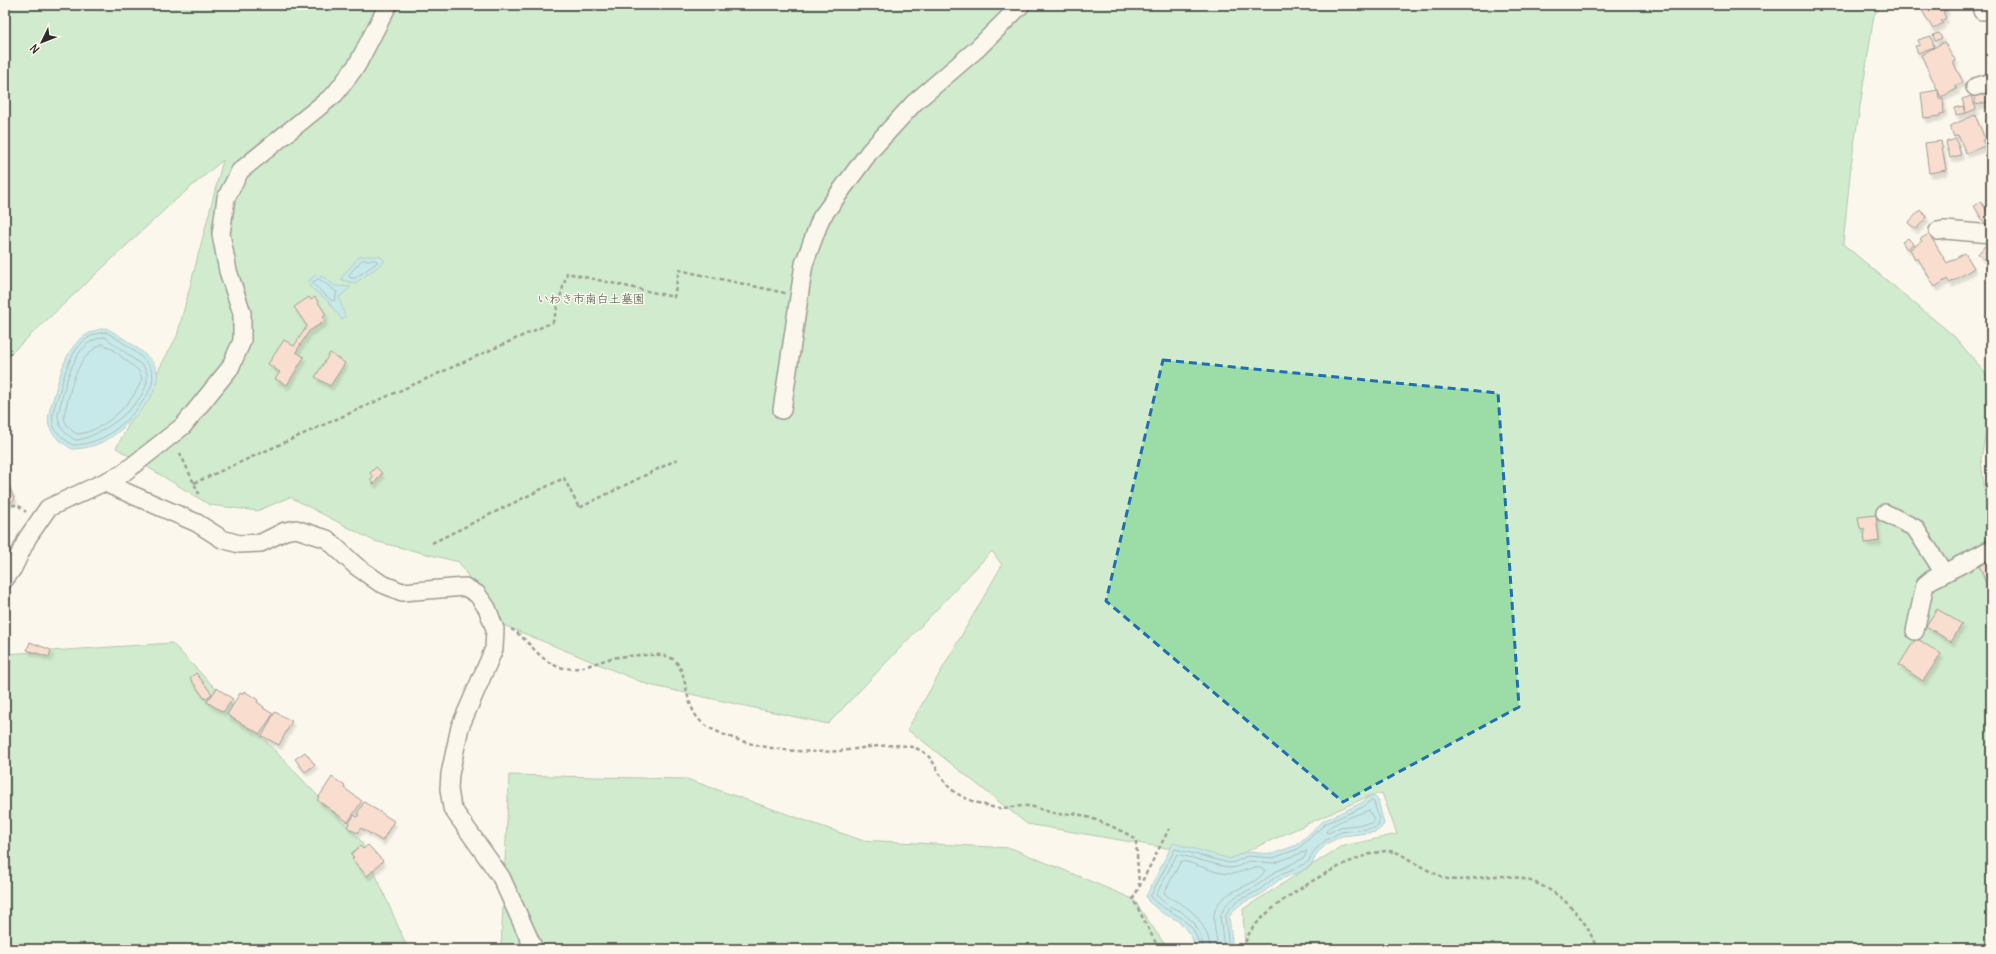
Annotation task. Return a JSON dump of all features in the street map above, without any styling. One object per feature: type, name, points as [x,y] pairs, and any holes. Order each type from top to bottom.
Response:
[{"type":"street","points":[[5,579],[13,568],[28,537],[48,508],[122,474],[183,426],[230,368],[242,341],[242,313],[228,271],[221,234],[226,198],[240,171],[336,94],[357,65],[388,5]]},
{"type":"street","points":[[782,410],[804,264],[821,218],[870,151],[914,103],[978,48],[1021,5]]},
{"type":"street","points":[[1938,231],[1945,230],[1991,234]]},
{"type":"street","points":[[105,483],[197,523],[222,539],[239,544],[261,543],[285,531],[296,529],[327,539],[356,566],[380,583],[402,592],[465,586],[477,594],[487,608],[495,629],[494,649],[460,727],[450,774],[449,789],[452,808],[501,877],[534,949]]},
{"type":"street","points":[[1885,513],[1915,528],[1944,573]]},
{"type":"street","points":[[1915,631],[1925,585],[1931,580],[1991,549]]},
{"type":"path","points":[[194,483],[554,322],[567,273],[674,297],[679,270],[799,296]]},
{"type":"path","points":[[180,453],[199,494]]},
{"type":"path","points":[[432,543],[564,478],[579,508],[678,459]]},
{"type":"path","points":[[5,504],[18,505],[39,521]]},
{"type":"path","points":[[493,624],[509,628],[521,635],[550,663],[566,668],[580,669],[610,659],[636,655],[661,655],[670,657],[681,668],[689,702],[698,719],[710,728],[739,740],[764,747],[798,751],[830,751],[908,746],[922,751],[930,757],[948,786],[970,800],[998,808],[1024,806],[1061,814],[1078,814],[1117,829],[1134,838],[1136,841],[1139,885]]},
{"type":"path","points":[[1159,949],[1133,899],[1169,829]]},
{"type":"path","points":[[1244,949],[1250,932],[1278,904],[1330,870],[1370,854],[1389,851],[1404,854],[1410,860],[1447,879],[1496,876],[1521,877],[1536,882],[1550,890],[1571,909],[1587,927],[1597,949]]},
{"type":"highlighted area","points":[[1163,360],[1498,393],[1519,707],[1343,802],[1106,601]]},
{"type":"green space","name":"いわき市南白土墓園","points":[[5,5],[1883,5],[1874,15],[1851,165],[1843,244],[1954,336],[1991,380],[1991,405],[1981,459],[1991,550],[1991,949],[1245,949],[1243,909],[1340,847],[1397,834],[1382,793],[1369,796],[1230,859],[1027,824],[907,730],[1002,565],[992,551],[828,724],[649,685],[496,622],[459,562],[374,541],[290,497],[257,511],[210,505],[116,448],[177,336],[223,160],[172,203],[5,359]]},
{"type":"green space","points":[[172,643],[361,841],[408,949],[5,949],[5,654]]},
{"type":"green space","points":[[509,775],[687,779],[861,840],[1011,848],[1133,899],[1168,949],[501,949]]},
{"type":"water","points":[[360,256],[380,256],[385,261],[357,282],[354,283],[342,280],[342,277]]},
{"type":"water","points":[[316,275],[325,278],[335,286],[351,287],[339,297],[345,317],[342,320],[328,301],[310,287],[309,280]]},
{"type":"water","points":[[106,328],[141,351],[153,363],[158,377],[150,398],[135,417],[126,425],[110,438],[101,443],[72,449],[65,445],[51,430],[48,422],[50,410],[61,373],[70,352],[84,337],[94,331]]},
{"type":"water","points":[[1369,796],[1374,796],[1378,800],[1384,824],[1381,828],[1376,832],[1342,836],[1328,843],[1317,853],[1312,864],[1302,871],[1279,880],[1260,895],[1242,903],[1229,917],[1233,949],[1196,949],[1191,936],[1179,921],[1162,913],[1148,901],[1146,896],[1173,843],[1230,859],[1246,852],[1272,854],[1297,845],[1323,821],[1363,802]]},
{"type":"building","points":[[1919,5],[1944,5],[1947,10],[1943,12],[1946,18],[1941,21],[1943,23],[1933,29]]},
{"type":"building","points":[[1939,33],[1942,38],[1935,41],[1933,35]]},
{"type":"building","points":[[1931,36],[1934,47],[1918,53],[1915,46],[1920,45],[1918,40]]},
{"type":"building","points":[[1944,42],[1956,61],[1953,62],[1963,82],[1955,86],[1957,89],[1941,97],[1921,55]]},
{"type":"building","points":[[1991,60],[1991,71],[1988,61]]},
{"type":"building","points":[[1990,89],[1991,101],[1976,105],[1973,94]]},
{"type":"building","points":[[1938,90],[1939,99],[1943,98],[1944,113],[1940,114],[1940,116],[1924,118],[1921,93]]},
{"type":"building","points":[[1971,96],[1976,109],[1966,113],[1962,99]]},
{"type":"building","points":[[1963,106],[1965,113],[1956,115],[1955,108]]},
{"type":"building","points":[[1975,115],[1985,139],[1982,140],[1985,146],[1966,153],[1958,135],[1954,137],[1950,126]]},
{"type":"building","points":[[1956,139],[1961,155],[1950,158],[1946,142]]},
{"type":"building","points":[[1941,141],[1946,170],[1929,173],[1925,143]]},
{"type":"building","points":[[1981,202],[1991,217],[1991,224],[1987,227],[1974,206]]},
{"type":"building","points":[[1920,210],[1927,217],[1916,229],[1908,223]]},
{"type":"building","points":[[1929,234],[1947,263],[1965,253],[1974,268],[1950,283],[1947,279],[1935,287],[1917,257],[1915,259],[1910,249],[1922,241],[1920,239]]},
{"type":"building","points":[[1908,238],[1913,244],[1907,249],[1902,242]]},
{"type":"building","points":[[1989,241],[1991,243],[1990,264],[1978,254]]},
{"type":"building","points":[[309,297],[311,300],[315,297],[326,315],[323,317],[325,321],[309,331],[296,352],[304,357],[287,385],[275,379],[280,372],[268,364],[284,340],[294,346],[307,326],[294,307]]},
{"type":"building","points":[[330,353],[345,363],[330,386],[315,377]]},
{"type":"building","points":[[376,467],[382,473],[374,484],[370,480],[373,477],[370,473]]},
{"type":"building","points":[[5,483],[7,483],[15,500],[9,503],[5,494]]},
{"type":"building","points":[[1876,515],[1879,541],[1865,543],[1864,529],[1860,528],[1858,517]]},
{"type":"building","points":[[1987,559],[1988,564],[1991,563],[1990,594],[1978,562]]},
{"type":"building","points":[[1937,609],[1962,624],[1951,642],[1926,626]]},
{"type":"building","points":[[1916,638],[1941,654],[1923,681],[1899,665]]},
{"type":"building","points":[[30,642],[51,650],[49,657],[27,650]]},
{"type":"building","points":[[196,673],[212,694],[205,699],[190,678]]},
{"type":"building","points":[[217,688],[233,699],[223,712],[207,702]]},
{"type":"building","points":[[244,691],[258,700],[257,702],[264,707],[263,708],[273,714],[260,734],[227,715],[240,693],[242,694]]},
{"type":"building","points":[[275,712],[292,721],[279,745],[262,736]]},
{"type":"building","points":[[305,752],[315,765],[305,772],[295,759]]},
{"type":"building","points":[[332,777],[362,801],[348,822],[317,800]]},
{"type":"building","points":[[364,802],[394,821],[382,841],[361,828],[357,833],[347,827],[354,815],[357,817],[359,815],[357,814]]},
{"type":"building","points":[[368,845],[383,861],[367,876],[352,859],[354,857],[351,854],[360,846],[363,849]]}]
